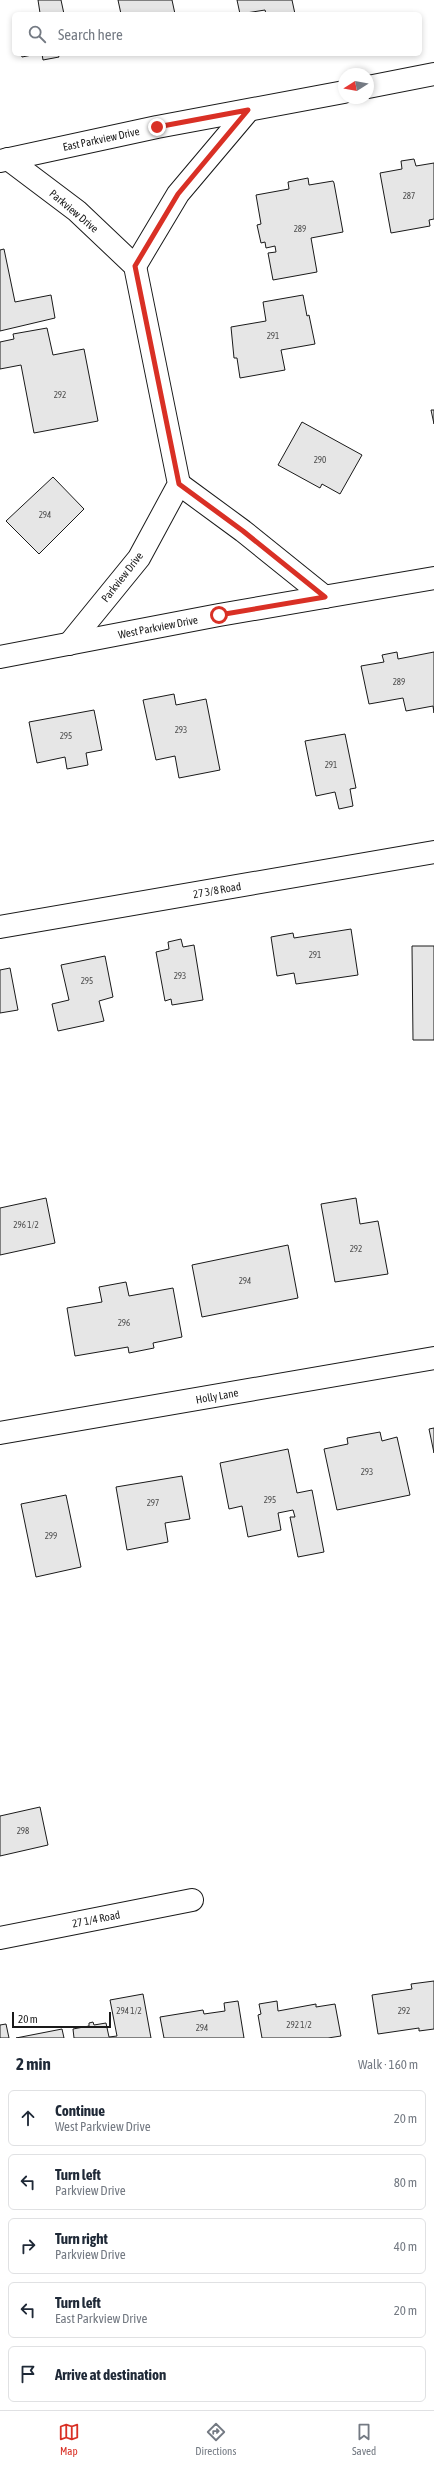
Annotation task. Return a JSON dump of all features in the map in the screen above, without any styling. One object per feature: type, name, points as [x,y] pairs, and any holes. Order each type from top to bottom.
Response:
[{"type":"street","points":[[374,86],[434,74]]},
{"type":"street","name":"East Parkview Drive","points":[[4,160],[338,93]]},
{"type":"street","points":[[248,110],[178,194],[135,266],[179,484],[243,531],[325,597]]},
{"type":"street","name":"Parkview Drive","points":[[4,160],[77,211],[135,266]]},
{"type":"street","name":"Parkview Drive","points":[[69,644],[139,558],[179,484]]},
{"type":"street","name":"West Parkview Drive","points":[[0,657],[434,578]]},
{"type":"street","name":"27 3/8 Road","points":[[0,927],[434,852]]},
{"type":"street","name":"Holly Lane","points":[[0,1433],[434,1358]]},
{"type":"street","name":"27 1/4 Road","points":[[0,1938],[192,1900]]},
{"type":"building","points":[[38,0],[61,0],[64,12],[40,12]]},
{"type":"building","points":[[118,0],[172,0],[175,12],[121,12]]},
{"type":"building","points":[[237,0],[292,0],[295,12],[266,12],[265,10],[240,12]]},
{"type":"building","points":[[42,56],[59,57],[43,60]]},
{"type":"building","points":[[414,159],[416,166],[434,163],[434,219],[429,220],[430,226],[391,233],[380,173],[402,169],[401,161]]},
{"type":"building","points":[[308,178],[309,185],[333,181],[343,232],[311,238],[317,272],[273,280],[268,253],[276,252],[275,246],[266,248],[265,242],[261,243],[257,225],[261,224],[256,195],[289,189],[288,182]]},
{"type":"building","points":[[4,249],[15,302],[51,295],[55,318],[0,331],[0,250]]},
{"type":"building","points":[[303,295],[315,344],[281,350],[285,370],[240,378],[237,358],[234,358],[231,327],[266,321],[263,302]]},
{"type":"building","points":[[47,328],[53,355],[84,349],[98,421],[34,433],[21,365],[0,369],[0,342],[14,339],[13,334]]},
{"type":"building","points":[[431,410],[434,410],[434,424]]},
{"type":"building","points":[[302,422],[362,455],[340,494],[322,484],[320,488],[278,465]]},
{"type":"building","points":[[53,477],[84,509],[39,554],[6,521]]},
{"type":"building","points":[[397,652],[398,659],[434,652],[434,713],[433,706],[406,711],[403,698],[369,704],[361,666],[384,662],[382,655]]},
{"type":"building","points":[[174,694],[176,705],[206,699],[220,770],[179,778],[175,756],[156,760],[143,700]]},
{"type":"building","points":[[94,710],[102,750],[86,753],[88,765],[67,769],[65,757],[37,763],[29,722]]},
{"type":"building","points":[[345,734],[356,788],[350,789],[353,806],[339,809],[335,792],[316,796],[305,741]]},
{"type":"building","points":[[351,929],[358,975],[296,984],[294,973],[277,976],[271,937],[293,933],[294,938]]},
{"type":"building","points":[[181,939],[183,947],[194,945],[203,1000],[172,1005],[171,999],[165,1001],[156,952],[169,949],[168,942]]},
{"type":"building","points":[[412,946],[434,946],[434,1040],[413,1040]]},
{"type":"building","points":[[105,956],[113,997],[99,1001],[104,1021],[58,1031],[52,1004],[69,1000],[61,965]]},
{"type":"building","points":[[10,968],[18,1010],[0,1013],[0,970]]},
{"type":"building","points":[[46,1198],[55,1243],[0,1255],[0,1208]]},
{"type":"building","points":[[356,1198],[360,1224],[378,1221],[388,1274],[335,1282],[321,1204]]},
{"type":"building","points":[[288,1245],[298,1298],[202,1317],[192,1265]]},
{"type":"building","points":[[126,1282],[129,1296],[173,1288],[182,1337],[153,1343],[154,1348],[129,1353],[128,1347],[75,1356],[67,1308],[102,1302],[99,1287]]},
{"type":"building","points":[[434,1428],[434,1453],[429,1429]]},
{"type":"building","points":[[380,1432],[382,1441],[397,1437],[410,1495],[337,1510],[324,1449],[348,1444],[347,1438]]},
{"type":"building","points":[[288,1449],[297,1493],[312,1490],[324,1552],[298,1557],[290,1517],[295,1517],[293,1510],[278,1513],[281,1530],[248,1537],[242,1506],[229,1509],[220,1463]]},
{"type":"building","points":[[182,1476],[190,1519],[165,1523],[168,1542],[127,1550],[116,1487]]},
{"type":"building","points":[[66,1495],[81,1567],[36,1577],[21,1504]]},
{"type":"building","points":[[40,1807],[48,1845],[0,1856],[0,1816]]},
{"type":"building","points":[[434,1981],[434,2029],[419,2031],[419,2028],[378,2034],[372,1995],[412,1989],[411,1984]]},
{"type":"building","points":[[143,1994],[151,2038],[74,2038],[73,2029],[89,2026],[89,2023],[93,2022],[94,2025],[106,2023],[109,2037],[117,2036],[110,2000]]},
{"type":"building","points":[[238,2001],[244,2038],[164,2038],[160,2017],[203,2010],[204,2014],[225,2011],[224,2003]]},
{"type":"building","points":[[277,2001],[278,2011],[316,2004],[316,2007],[335,2004],[341,2036],[328,2038],[262,2038],[258,2015],[261,2014],[259,2004]]},
{"type":"building","points":[[6,2024],[9,2038],[0,2038],[0,2025]]},
{"type":"building","points":[[62,2029],[64,2038],[16,2038]]},
{"type":"route","points":[[157,127],[248,110],[178,194],[135,266],[179,484],[243,531],[325,597],[219,615]]}]
